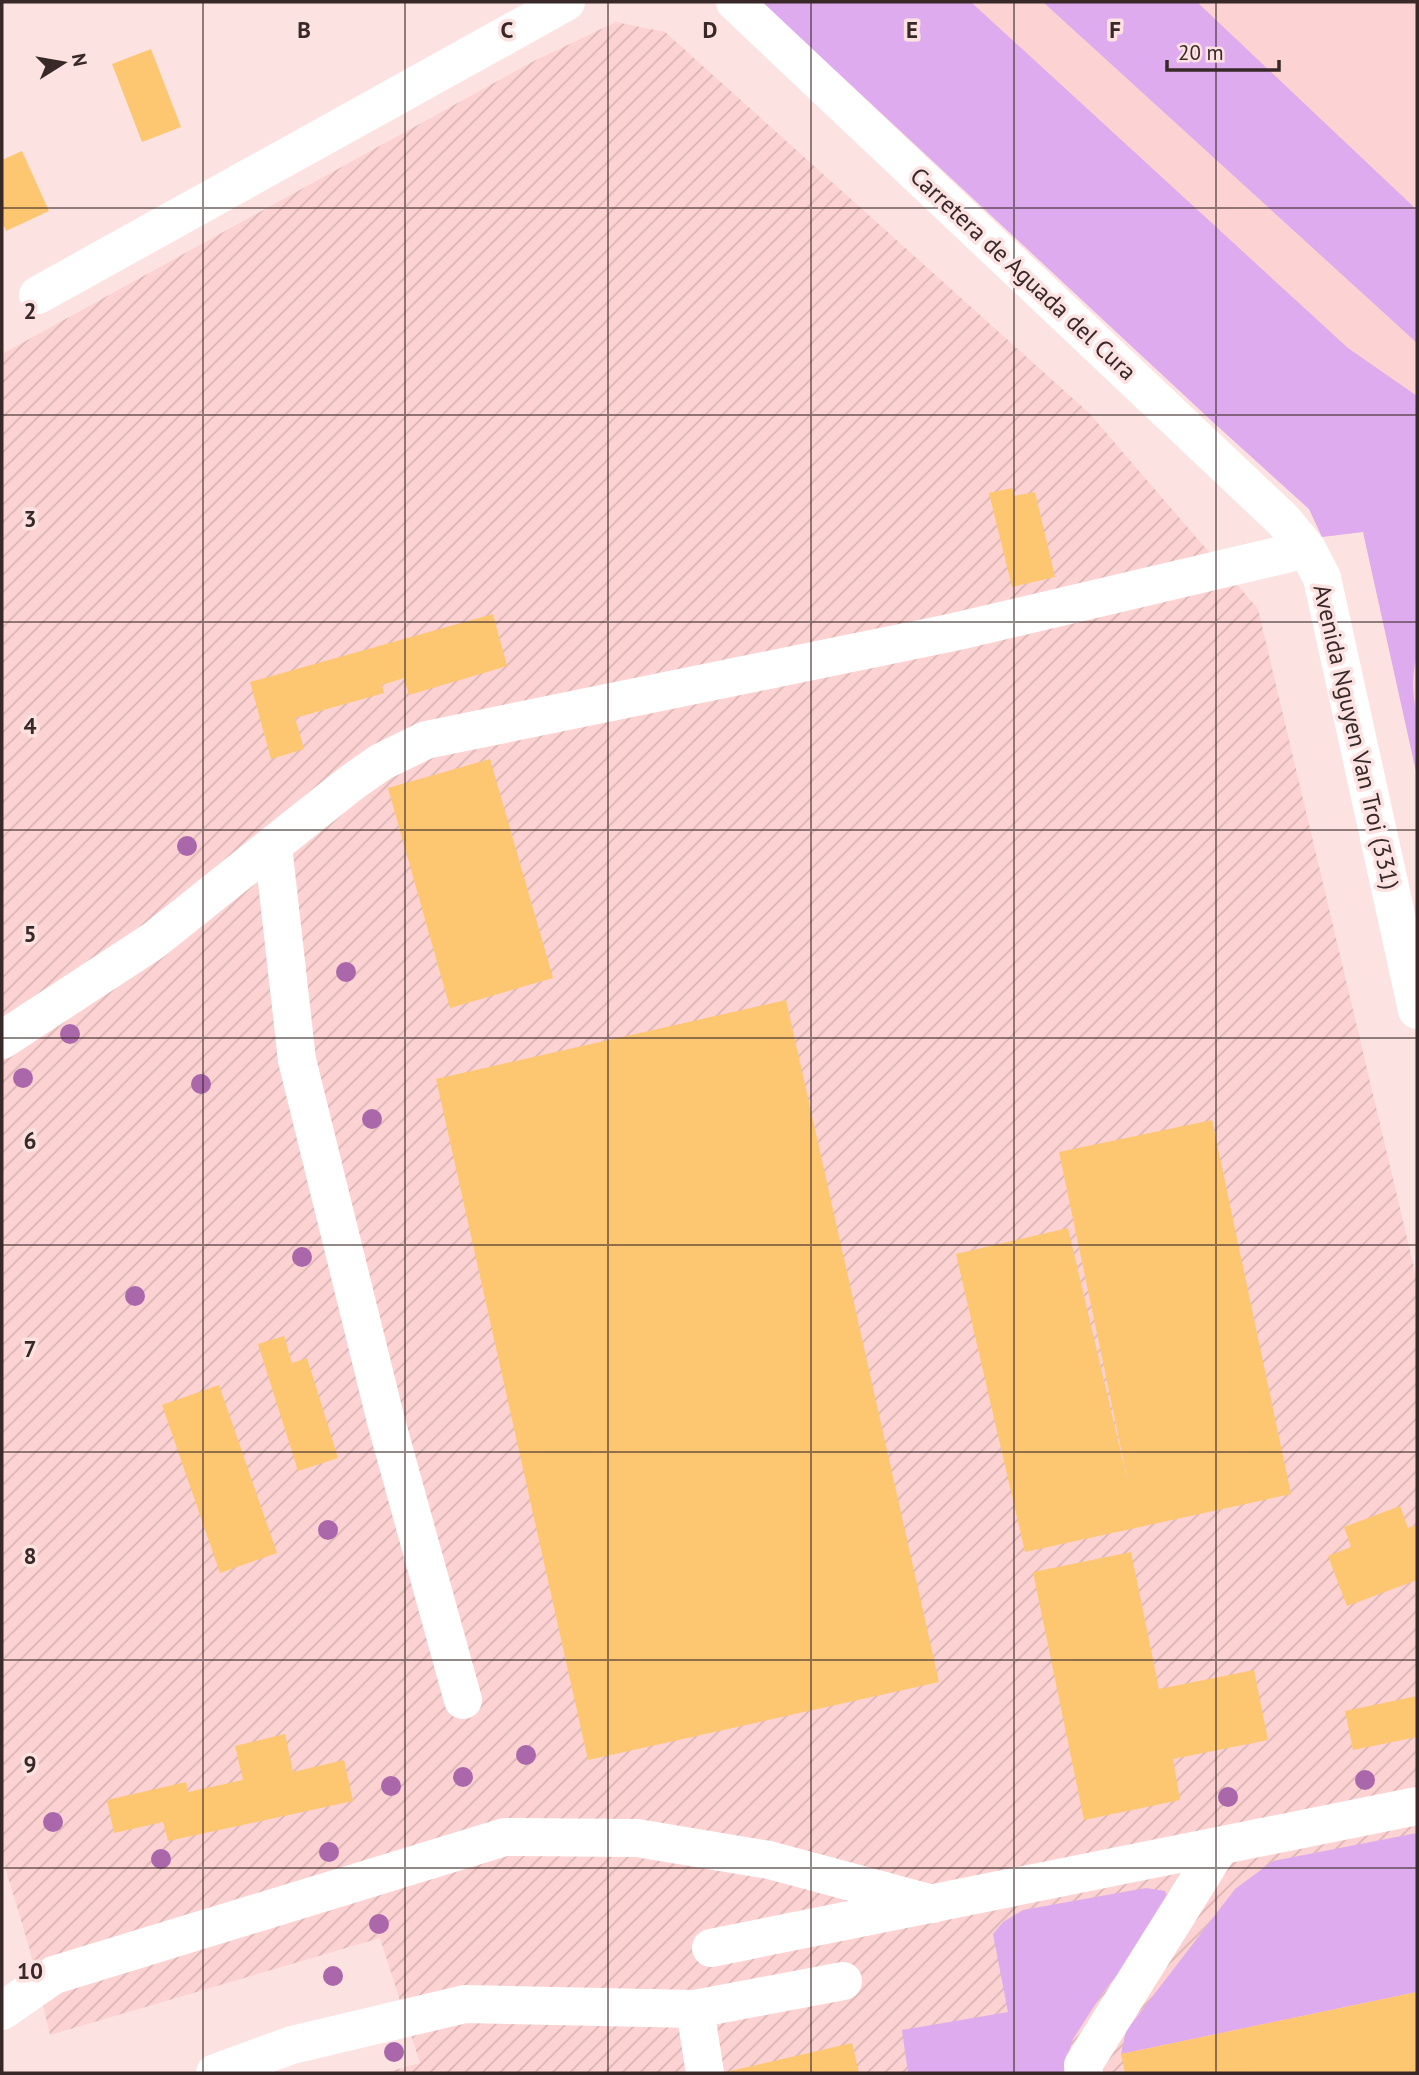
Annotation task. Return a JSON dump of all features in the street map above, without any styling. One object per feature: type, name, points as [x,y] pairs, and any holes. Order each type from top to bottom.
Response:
[{"type":"street","points":[[38,295],[566,2]]},
{"type":"street","name":"Carretera de Aguada del Cura","points":[[735,2],[1284,521],[1307,549]]},
{"type":"street","points":[[2,1040],[153,941],[351,783],[381,762],[426,740],[954,632],[1307,549]]},
{"type":"street","name":"Avenida Nguyen Van Troi (331)","points":[[1307,549],[1322,578],[1417,1010]]},
{"type":"street","points":[[273,846],[297,1060],[386,1421],[463,1700]]},
{"type":"street","points":[[711,1948],[1417,1807]]},
{"type":"street","points":[[2,2011],[54,1975],[505,1838],[637,1838],[769,1860],[933,1904]]},
{"type":"street","points":[[1084,2073],[1083,2065],[1220,1846]]},
{"type":"street","points":[[215,2073],[292,2045],[465,2004],[695,2009],[843,1980]]},
{"type":"street","points":[[695,2009],[705,2073]]},
{"type":"shaded area","points":[[762,2],[1417,2],[1417,776],[1363,532],[1322,537],[1309,509]]},
{"type":"shaded area","points":[[762,2],[971,2],[1348,348],[1417,396],[1417,655],[1413,681],[1418,728],[1417,776],[1363,532],[1322,537],[1309,509]]},
{"type":"shaded area","points":[[1043,2],[1197,2],[1417,210],[1417,343]]},
{"type":"shaded area","points":[[616,22],[665,32],[1089,413],[1258,609],[1417,1280],[1417,2073],[384,2073],[420,2063],[380,1938],[50,2035],[29,1947],[2,1857],[2,354],[534,61]]},
{"type":"shaded area","points":[[1417,1833],[1417,1992],[1121,2054],[1126,2031],[1235,1889],[1273,1861]]},
{"type":"shaded area","points":[[1146,1888],[1165,1891],[1170,1903],[1163,1918],[1102,1994],[1073,2039],[1063,2073],[908,2073],[902,2030],[1008,2012],[993,1934],[1003,1922],[1023,1910]]},
{"type":"building","points":[[151,49],[181,127],[142,142],[112,64]]},
{"type":"building","points":[[22,151],[49,211],[6,231],[2,221],[2,160]]},
{"type":"building","points":[[1012,488],[1014,496],[1035,492],[1055,577],[1012,587],[989,493]]},
{"type":"building","points":[[493,614],[507,666],[409,695],[404,678],[382,685],[384,693],[295,718],[304,749],[271,759],[250,682]]},
{"type":"building","points":[[490,759],[553,978],[450,1008],[388,788]]},
{"type":"building","points":[[786,1000],[939,1682],[588,1760],[436,1079]]},
{"type":"building","points":[[1212,1120],[1291,1494],[1025,1552],[956,1254],[1068,1228],[1129,1487],[1059,1152]]},
{"type":"building","points":[[284,1336],[292,1363],[307,1358],[338,1458],[298,1471],[258,1344]]},
{"type":"building","points":[[219,1385],[277,1553],[220,1573],[162,1405]]},
{"type":"building","points":[[1400,1506],[1408,1528],[1417,1525],[1417,1580],[1347,1606],[1328,1556],[1351,1547],[1344,1527]]},
{"type":"building","points":[[1131,1552],[1159,1689],[1254,1670],[1268,1740],[1173,1759],[1180,1800],[1084,1820],[1033,1572]]},
{"type":"building","points":[[1417,1696],[1417,1737],[1353,1750],[1345,1711]]},
{"type":"building","points":[[285,1734],[293,1772],[344,1760],[353,1801],[168,1841],[163,1822],[114,1833],[107,1800],[186,1782],[188,1792],[243,1780],[235,1746]]},
{"type":"building","points":[[1417,1992],[1417,2073],[1125,2073],[1121,2054]]},
{"type":"building","points":[[852,2043],[859,2073],[726,2072]]}]
